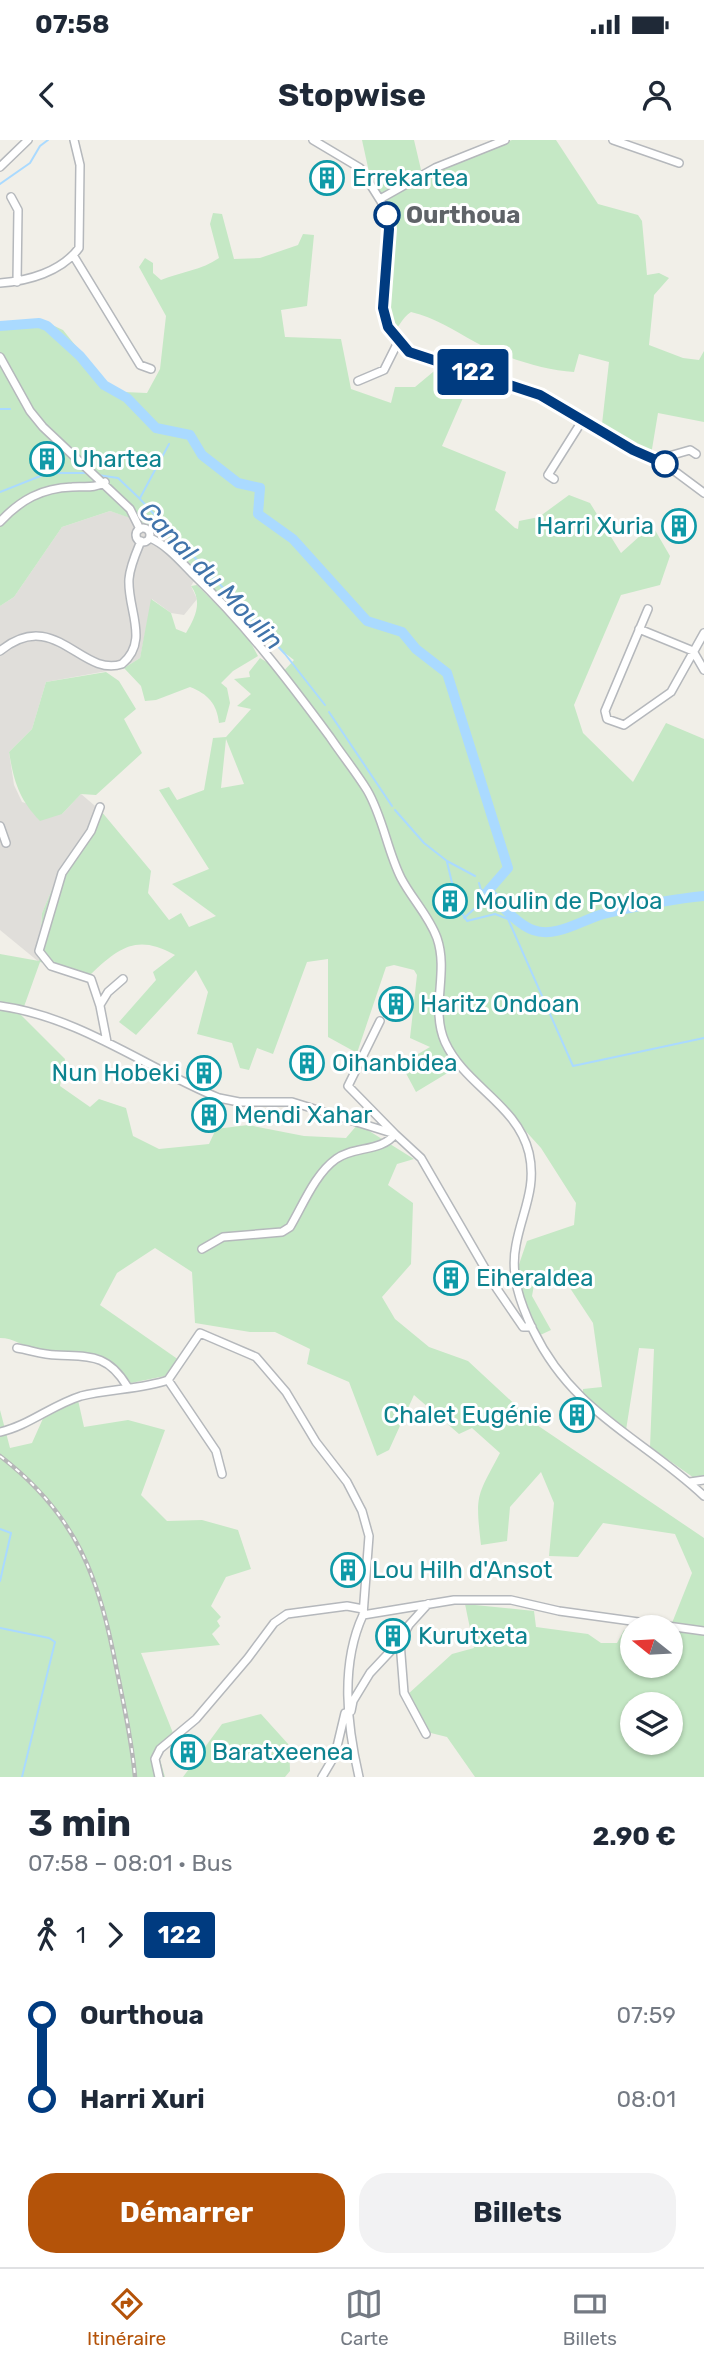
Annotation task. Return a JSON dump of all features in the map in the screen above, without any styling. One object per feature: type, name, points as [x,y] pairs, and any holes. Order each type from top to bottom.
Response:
[{"type":"street","points":[[0,167],[28,140]]},
{"type":"street","points":[[0,283],[36,278],[73,255],[80,238],[80,165],[74,140]]},
{"type":"street","points":[[313,140],[360,168],[380,199],[389,229],[383,308],[388,327],[398,342],[421,359],[475,373],[540,395],[655,460],[704,493]]},
{"type":"street","points":[[380,199],[435,168],[505,140]]},
{"type":"street","points":[[613,140],[678,163]]},
{"type":"street","points":[[11,197],[18,211],[18,282]]},
{"type":"street","points":[[73,255],[140,365],[151,369]]},
{"type":"street","points":[[358,381],[384,370],[398,342]]},
{"type":"street","points":[[0,357],[30,411],[130,509],[140,529]]},
{"type":"street","points":[[554,479],[548,475],[582,421]]},
{"type":"street","points":[[655,460],[681,451],[690,450],[696,454]]},
{"type":"street","points":[[0,522],[17,504],[36,494],[66,487],[98,487],[104,482]]},
{"type":"street","points":[[140,529],[147,529],[150,538],[170,551],[239,620],[316,718],[373,801],[397,869],[439,943],[441,968],[437,1007],[443,1038],[460,1065],[514,1119],[529,1151],[531,1192],[516,1241],[514,1269],[519,1296],[532,1327],[565,1380],[590,1408],[690,1482],[704,1496]]},
{"type":"street","points":[[140,529],[136,535],[141,541]]},
{"type":"street","points":[[141,541],[150,538]]},
{"type":"street","points":[[0,652],[19,640],[49,638],[103,666],[122,664],[132,654],[137,639],[128,581],[141,541]]},
{"type":"street","points":[[648,609],[605,711],[605,716],[614,722],[624,725],[666,697],[704,633]]},
{"type":"street","points":[[639,629],[692,651],[704,670]]},
{"type":"street","points":[[100,807],[91,831],[62,873],[39,951],[51,966],[91,979],[107,1042]]},
{"type":"street","points":[[0,826],[6,843]]},
{"type":"street","points":[[100,1006],[108,992],[123,979]]},
{"type":"street","points":[[0,1006],[40,1013],[107,1042],[219,1098],[239,1102],[292,1102],[395,1134]]},
{"type":"street","points":[[380,1021],[348,1086],[421,1158],[497,1289],[523,1327],[532,1327]]},
{"type":"street","points":[[202,1249],[223,1237],[265,1236],[290,1227],[324,1170],[335,1159],[359,1147],[373,1147],[391,1139],[395,1134]]},
{"type":"street","points":[[0,1432],[13,1429],[46,1410],[79,1397],[168,1380],[196,1335],[204,1334],[256,1357],[286,1392],[316,1442],[347,1482],[366,1522],[369,1550],[363,1612],[357,1627],[339,1743],[322,1777]]},
{"type":"street","points":[[17,1348],[57,1355],[83,1354],[113,1368],[127,1386]]},
{"type":"street","points":[[168,1380],[216,1451],[222,1474]]},
{"type":"street","points":[[690,1482],[704,1480]]},
{"type":"street","points":[[159,1777],[156,1759],[160,1749],[197,1719],[274,1622],[287,1615],[348,1606],[363,1612],[454,1600],[510,1601],[559,1611],[704,1631]]},
{"type":"street","points":[[349,1722],[357,1694],[380,1660],[400,1641],[409,1625],[428,1604]]},
{"type":"street","points":[[400,1641],[404,1693],[426,1734]]},
{"type":"street","points":[[347,1702],[359,1777]]},
{"type":"shaded area","points":[[110,511],[159,527],[198,574],[191,586],[197,599],[184,615],[171,613],[152,599],[140,658],[124,668],[46,682],[32,729],[9,752],[14,785],[22,802],[62,814],[81,794],[101,811],[63,864],[42,913],[39,962],[0,930],[0,606],[14,597],[62,527]]},
{"type":"green space","points":[[362,140],[414,140],[422,174],[512,140],[556,140],[598,204],[638,215],[642,221],[647,275],[659,273],[669,278],[654,295],[649,345],[683,358],[699,360],[704,351],[704,422],[658,413],[651,455],[602,424],[609,362],[579,354],[574,372],[536,366],[498,353],[436,321],[411,312],[388,335],[377,306],[385,201],[369,172]]},
{"type":"green space","points":[[213,213],[222,214],[234,259],[260,258],[298,245],[303,234],[314,235],[307,306],[281,310],[285,337],[341,339],[351,389],[391,403],[395,387],[415,387],[439,367],[473,375],[442,446],[506,472],[495,510],[518,529],[519,521],[539,517],[569,495],[590,503],[621,553],[652,525],[670,556],[660,585],[621,595],[574,705],[583,733],[633,782],[666,723],[704,739],[704,1485],[650,1447],[654,1349],[639,1348],[626,1430],[583,1395],[583,1389],[602,1387],[593,1323],[568,1285],[536,1274],[532,1296],[551,1330],[536,1337],[515,1276],[527,1241],[574,1225],[576,1203],[541,1148],[464,1063],[416,1092],[401,1064],[430,1047],[410,1038],[417,975],[414,970],[394,965],[386,967],[357,1053],[328,1037],[328,959],[307,962],[273,1054],[257,1048],[249,1070],[240,1068],[232,1043],[197,1034],[208,992],[196,970],[136,1035],[119,1022],[156,980],[153,972],[175,955],[150,945],[130,946],[111,957],[91,974],[40,962],[21,1015],[65,1059],[60,1086],[90,1107],[99,1099],[126,1108],[133,1136],[159,1149],[209,1144],[216,1129],[248,1125],[304,1136],[346,1138],[358,1124],[414,1159],[397,1164],[388,1185],[413,1203],[411,1264],[382,1297],[395,1319],[429,1347],[468,1361],[537,1425],[704,1538],[704,1777],[475,1777],[447,1737],[427,1732],[407,1695],[452,1654],[474,1648],[465,1604],[534,1611],[536,1627],[588,1634],[601,1643],[617,1643],[620,1637],[620,1678],[683,1678],[683,1615],[675,1615],[692,1573],[675,1534],[603,1523],[578,1557],[549,1556],[554,1503],[541,1472],[510,1507],[507,1541],[481,1545],[478,1505],[482,1488],[500,1453],[472,1428],[459,1434],[414,1395],[389,1450],[377,1456],[349,1382],[307,1364],[310,1349],[275,1332],[250,1332],[195,1323],[192,1272],[155,1248],[117,1273],[100,1305],[179,1360],[165,1376],[131,1383],[119,1371],[98,1358],[36,1349],[0,1338],[0,954],[39,961],[42,913],[63,864],[101,811],[151,871],[148,893],[169,920],[181,913],[189,927],[216,916],[172,884],[209,869],[159,790],[169,787],[177,800],[204,790],[213,738],[226,737],[251,709],[237,706],[251,694],[234,679],[250,677],[249,672],[260,658],[270,664],[279,676],[294,660],[230,611],[159,528],[110,511],[62,527],[14,597],[0,606],[0,322],[39,319],[63,330],[107,385],[124,392],[147,393],[160,369],[166,316],[139,267],[145,258],[153,263],[153,273],[161,280],[219,258],[210,224]],"holes":[[[226,739],[244,784],[221,788]]]},
{"type":"green space","points":[[197,585],[246,634],[258,656],[233,671],[221,683],[227,688],[230,703],[225,722],[219,723],[214,705],[207,696],[190,687],[156,700],[145,701],[141,686],[124,668],[140,658],[151,599],[171,613],[176,629],[186,633],[195,616],[197,604],[191,586]]},
{"type":"green space","points":[[106,672],[119,681],[136,709],[124,719],[142,753],[96,795],[81,794],[62,814],[40,821],[18,790],[9,752],[32,729],[46,682]]},
{"type":"green space","points":[[78,1400],[84,1427],[128,1420],[165,1430],[141,1495],[167,1521],[202,1520],[238,1530],[251,1569],[226,1577],[211,1606],[221,1617],[217,1621],[220,1626],[212,1634],[220,1645],[141,1653],[173,1733],[159,1756],[165,1777],[0,1777],[0,1410],[10,1448],[32,1443],[45,1414]]},
{"type":"green space","points":[[261,1714],[289,1745],[290,1771],[285,1777],[183,1777],[222,1724]]},
{"type":"waterway","points":[[0,184],[30,163],[40,146],[48,140]]},
{"type":"waterway","points":[[0,326],[39,323],[47,326],[80,356],[104,385],[127,398],[156,428],[190,435],[202,455],[238,483],[260,488],[258,514],[293,539],[367,621],[402,632],[416,649],[447,673],[508,868],[488,891],[515,918],[533,930],[551,932],[607,913],[704,896]]},
{"type":"waterway","points":[[0,409],[10,409]]},
{"type":"waterway","points":[[140,498],[169,444]]},
{"type":"waterway","name":"Canal du Moulin","points":[[0,492],[48,473],[86,473]]},
{"type":"waterway","name":"Canal du Moulin","points":[[98,475],[118,478],[139,498],[285,654],[325,705]]},
{"type":"waterway","name":"Canal du Moulin","points":[[329,712],[392,806]]},
{"type":"waterway","name":"Canal du Moulin","points":[[395,810],[424,843],[447,861],[475,876]]},
{"type":"waterway","name":"Canal du Moulin","points":[[447,862],[453,887]]},
{"type":"waterway","points":[[479,883],[481,890],[488,891]]},
{"type":"waterway","points":[[464,918],[491,894]]},
{"type":"waterway","name":"Canal du Moulin","points":[[459,908],[467,921],[495,914],[508,919],[573,1066],[704,1038]]},
{"type":"waterway","points":[[0,1529],[11,1533],[0,1581]]},
{"type":"waterway","points":[[0,1628],[49,1638],[55,1642],[22,1777]]},
{"type":"railway","points":[[0,1456],[49,1502],[67,1526],[93,1578],[110,1638],[128,1724],[135,1777]]},
{"type":"bus line","name":"122","points":[[387,215],[389,229],[383,308],[388,327],[409,352],[421,359],[475,373],[540,395],[633,450],[665,464]]},
{"type":"place","name":"Errekartea","points":[[327,178]]},
{"type":"place","name":"Ourthoua","points":[[387,215]]},
{"type":"place","name":"Uhartea","points":[[47,459]]},
{"type":"place","name":"Harri Xuria","points":[[679,526]]},
{"type":"place","name":"Moulin de Poyloa","points":[[450,901]]},
{"type":"place","name":"Haritz Ondoan","points":[[396,1004]]},
{"type":"place","name":"Oihanbidea","points":[[307,1063]]},
{"type":"place","name":"Nun Hobeki","points":[[204,1073]]},
{"type":"place","name":"Mendi Xahar","points":[[209,1115]]},
{"type":"place","name":"Eiheraldea","points":[[451,1278]]},
{"type":"place","name":"Chalet Eugénie","points":[[577,1415]]},
{"type":"place","name":"Lou Hilh d'Ansot","points":[[348,1570]]},
{"type":"place","name":"Kurutxeta","points":[[393,1636]]},
{"type":"place","name":"Baratxeenea","points":[[188,1752]]}]
